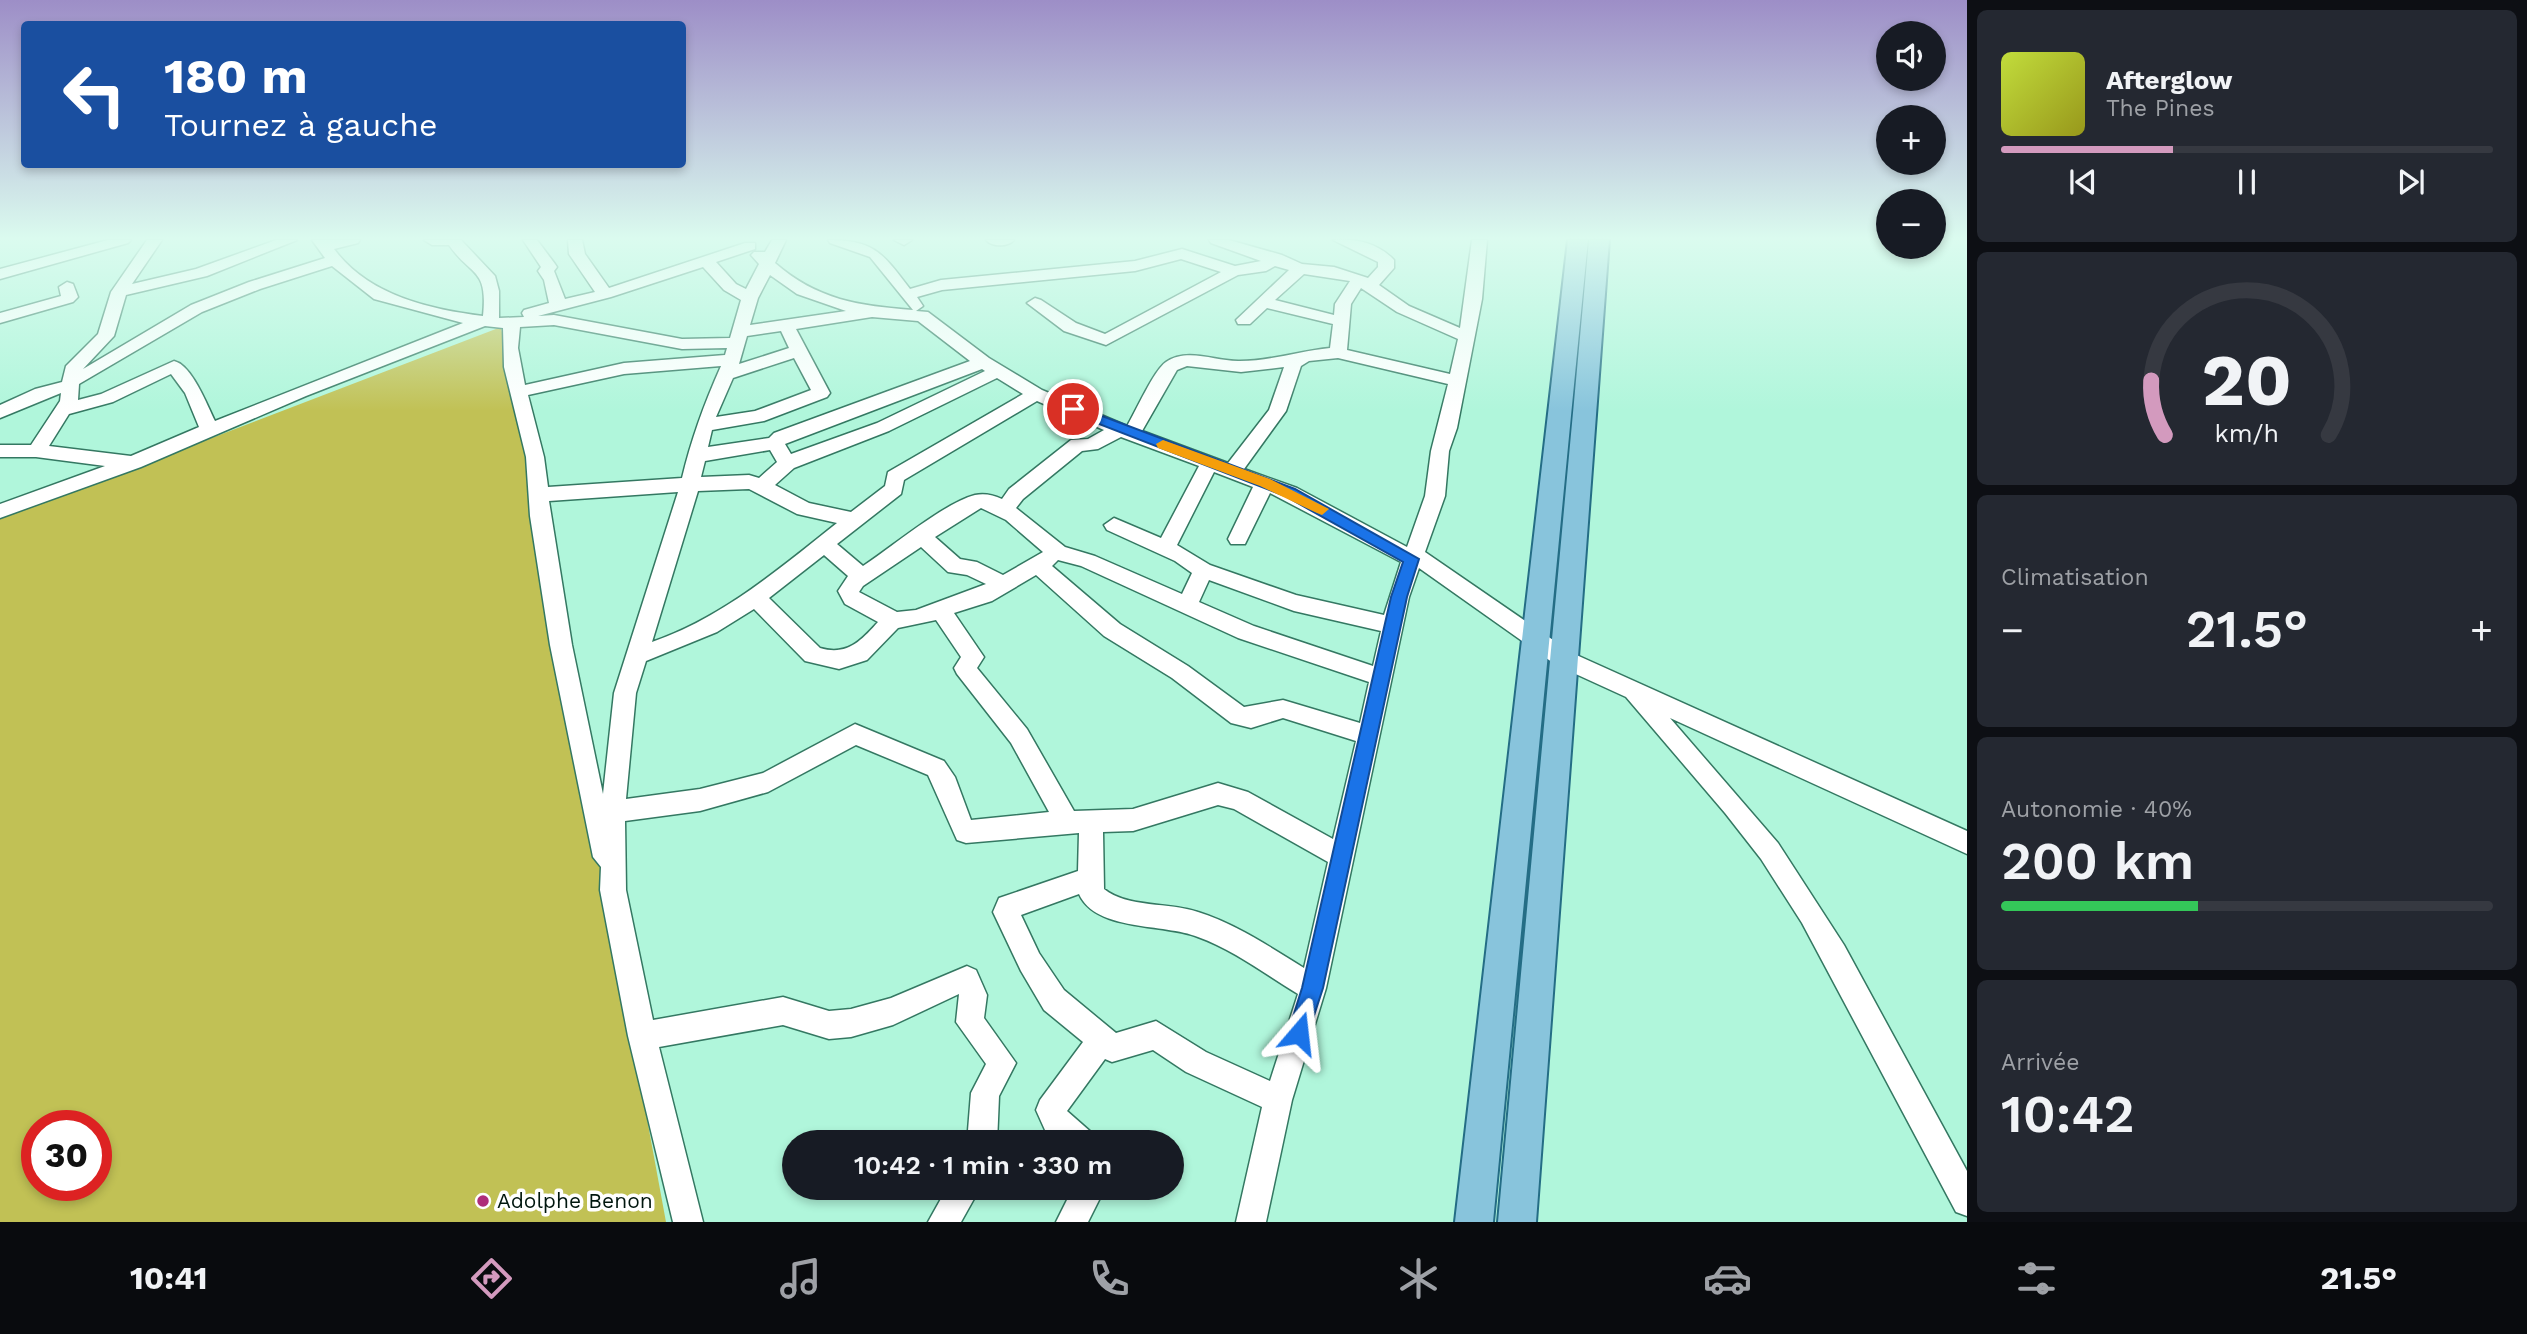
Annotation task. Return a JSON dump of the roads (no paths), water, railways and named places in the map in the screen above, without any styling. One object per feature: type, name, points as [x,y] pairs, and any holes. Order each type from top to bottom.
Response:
[{"type":"main road","points":[[1474,1222],[1572,297]]},
{"type":"main road","points":[[1517,1222],[1594,297]]},
{"type":"street","points":[[0,318],[70,297]]},
{"type":"street","points":[[36,451],[69,401],[72,370],[80,359],[106,336],[118,297]]},
{"type":"street","points":[[0,412],[96,370],[159,328],[221,297]]},
{"type":"street","points":[[383,297],[447,316],[496,322],[554,320],[654,342],[734,352],[786,325],[872,312]]},
{"type":"street","points":[[494,297],[496,322]]},
{"type":"street","points":[[556,297],[558,305]]},
{"type":"street","points":[[0,511],[496,322],[592,297]]},
{"type":"street","points":[[815,297],[872,312],[922,316]]},
{"type":"street","points":[[908,297],[922,316],[991,367],[1036,394],[1126,431],[1265,482],[1312,504],[1413,557],[1564,659],[1633,692],[1765,748],[1967,843]]},
{"type":"street","points":[[1035,303],[1070,327],[1106,340],[1186,297]]},
{"type":"street","points":[[1244,320],[1269,297]]},
{"type":"street","points":[[1338,353],[1339,321],[1343,304],[1350,297]]},
{"type":"street","points":[[1386,297],[1403,309],[1467,337]]},
{"type":"street","points":[[1251,1222],[1278,1100],[1313,988],[1340,856],[1394,626],[1413,557],[1434,496],[1440,451],[1458,381],[1474,297]]},
{"type":"street","points":[[613,890],[613,812],[625,693],[690,485],[694,456],[734,352],[750,298]]},
{"type":"street","points":[[1264,302],[1339,321]]},
{"type":"street","points":[[496,322],[509,328],[509,345],[536,459],[540,513],[582,758],[613,890],[642,1036],[688,1222]]},
{"type":"street","points":[[704,425],[758,417],[821,393],[786,325]]},
{"type":"street","points":[[519,392],[582,374],[631,366],[734,352],[800,351]]},
{"type":"street","points":[[1005,509],[1016,494],[1078,444],[1091,445],[1126,431],[1171,366],[1178,362],[1241,367],[1276,361],[1293,363],[1305,356],[1338,353],[1458,381]]},
{"type":"street","points":[[1234,470],[1249,442],[1279,409],[1289,386],[1293,363]]},
{"type":"street","points":[[63,410],[107,398],[174,366],[193,392],[210,431]]},
{"type":"street","points":[[694,456],[775,443],[780,437],[991,367]]},
{"type":"street","points":[[762,485],[787,463],[883,427],[991,367]]},
{"type":"street","points":[[636,656],[693,637],[756,598],[894,489],[895,477],[1036,394]]},
{"type":"street","points":[[775,443],[787,463]]},
{"type":"street","points":[[0,451],[36,451],[134,462]]},
{"type":"street","points":[[1166,548],[1210,462]]},
{"type":"street","points":[[540,495],[601,488],[690,485],[723,481],[762,485],[804,509],[854,520]]},
{"type":"street","points":[[1238,539],[1265,482]]},
{"type":"street","points":[[1058,552],[1004,584],[941,611],[916,618],[893,619],[852,598],[848,591],[850,586],[978,500],[989,501],[1005,509],[1058,552],[1088,561],[1186,607],[1311,657],[1382,678]]},
{"type":"street","points":[[1114,525],[1166,548],[1203,570],[1294,603],[1394,626]]},
{"type":"street","points":[[923,537],[957,568],[970,567],[1004,584]]},
{"type":"street","points":[[825,545],[860,579]]},
{"type":"street","points":[[1037,565],[1112,630],[1180,672],[1239,716],[1251,718],[1283,709],[1369,735]]},
{"type":"street","points":[[1186,607],[1203,570]]},
{"type":"street","points":[[756,598],[813,654],[823,658],[844,660],[867,649],[893,619]]},
{"type":"street","points":[[941,611],[974,657],[965,668],[1020,736],[1079,821],[1091,878],[1091,892],[1097,901],[1132,912],[1196,923],[1313,988]]},
{"type":"street","points":[[1633,692],[1740,814],[1785,873],[1846,972],[1967,1201]]},
{"type":"street","points":[[613,812],[699,800],[768,782],[855,734],[936,768],[943,777],[962,829],[966,832],[1079,821],[1133,820],[1218,794],[1240,800],[1340,856]]},
{"type":"street","points":[[1091,878],[1008,907],[1006,912],[1030,962],[1054,1000],[1112,1048],[1156,1035],[1196,1062],[1278,1100]]},
{"type":"street","points":[[642,1036],[783,1011],[829,1025],[851,1023],[893,1011],[961,979],[967,979],[973,987],[974,998],[970,1022],[1002,1066],[985,1093],[983,1130]]},
{"type":"street","points":[[1067,1130],[1051,1116],[1050,1110],[1101,1041]]},
{"type":"street","points":[[943,1222],[957,1200]]},
{"type":"street","points":[[1071,1222],[1083,1200]]},
{"type":"place","name":"Adolphe Benon","points":[[483,1201]]}]
